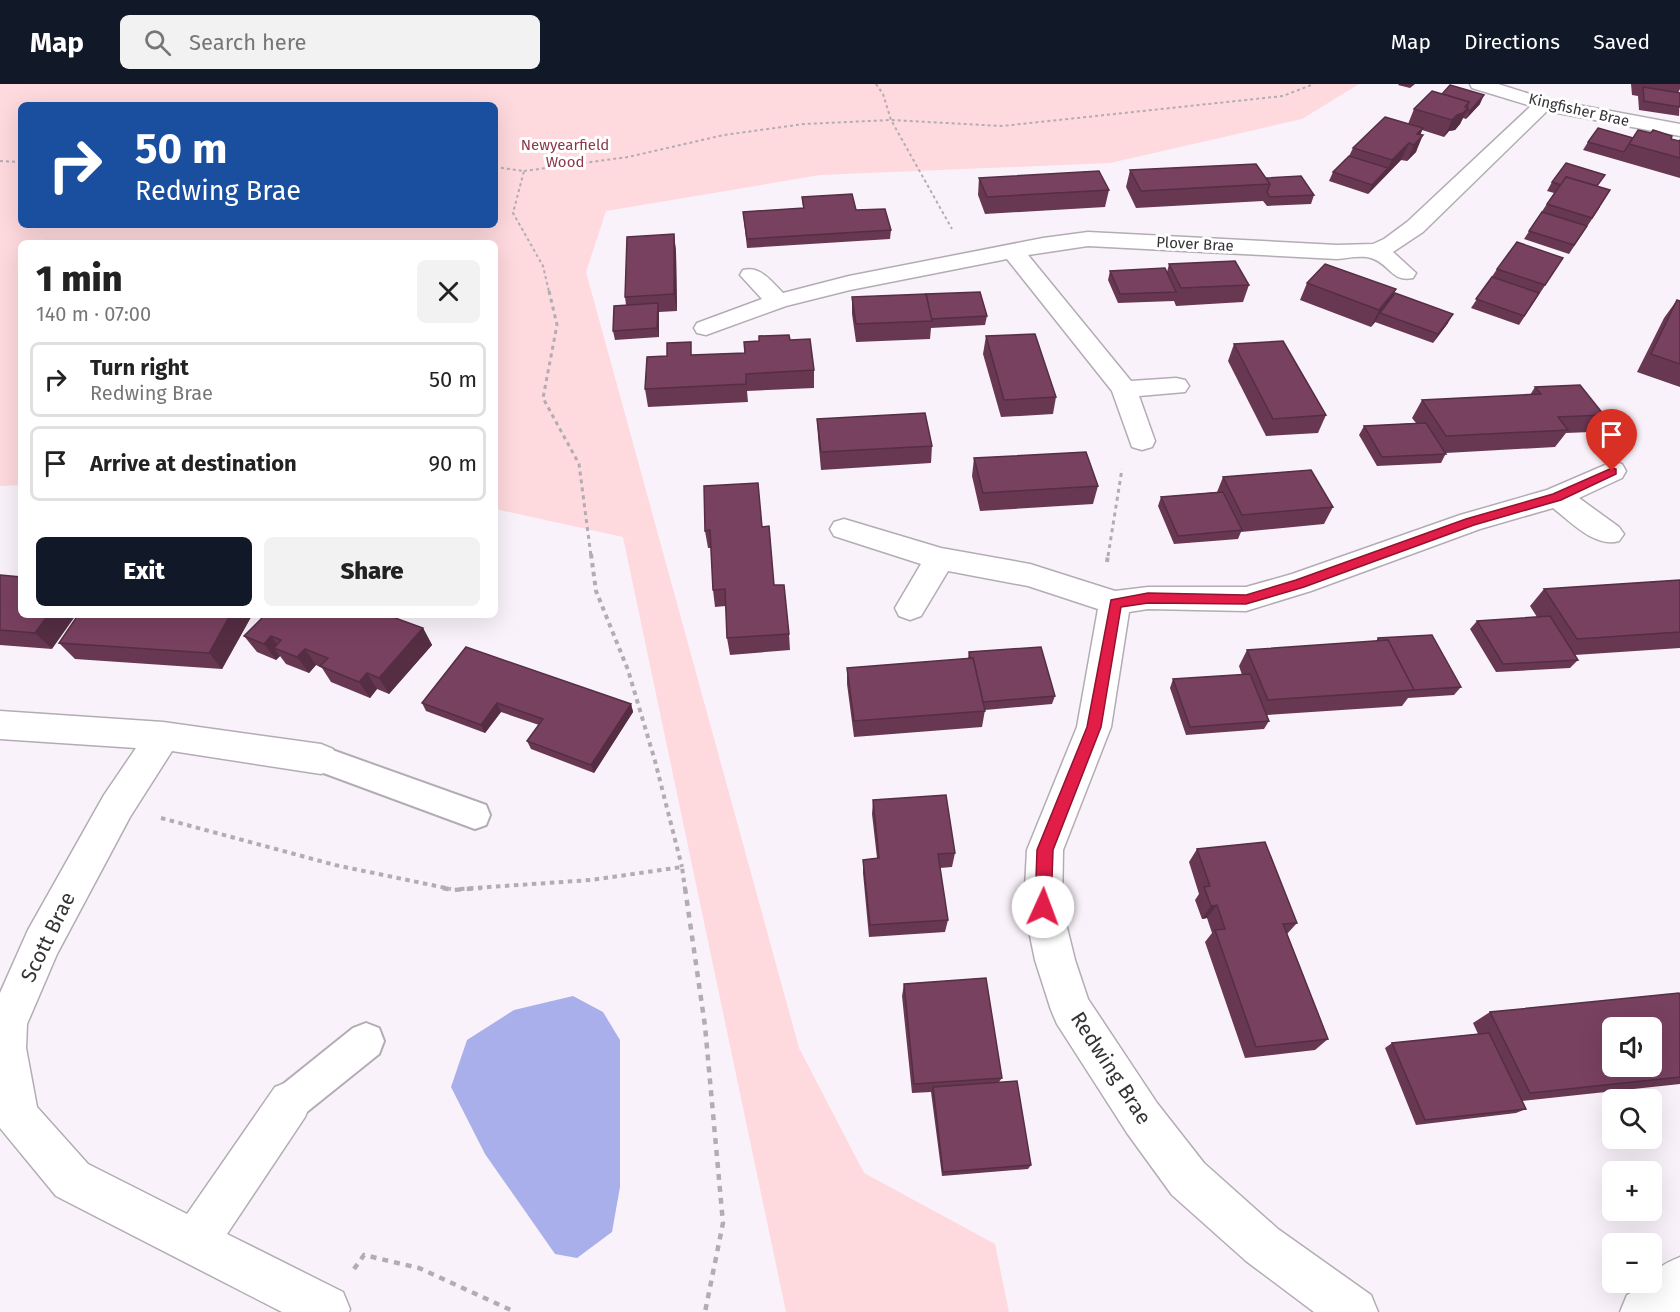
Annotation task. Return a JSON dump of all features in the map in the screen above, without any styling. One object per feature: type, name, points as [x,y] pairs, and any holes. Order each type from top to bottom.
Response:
[{"type":"street","name":"Kingfisher Brae","points":[[1479,84],[1543,104],[1680,130]]},
{"type":"street","name":"Plover Brae","points":[[706,328],[778,301],[849,283],[966,259],[1088,239],[1337,252],[1377,251],[1392,244],[1415,227],[1527,122],[1543,104]]},
{"type":"street","points":[[1013,251],[1124,388],[1142,441]]},
{"type":"street","points":[[1377,251],[1405,273]]},
{"type":"street","points":[[751,275],[778,301]]},
{"type":"street","points":[[1124,388],[1176,386]]},
{"type":"street","points":[[844,529],[940,559],[1030,575],[1107,601],[1148,598],[1246,599],[1300,583],[1470,522],[1557,497],[1612,471]]},
{"type":"street","points":[[1557,497],[1609,534]]},
{"type":"street","points":[[910,608],[940,559]]},
{"type":"street","name":"Redwing Brae","points":[[1107,601],[1094,727],[1045,850],[1043,907],[1055,960],[1071,1010],[1142,1118],[1188,1179],[1262,1245],[1354,1312]]},
{"type":"street","points":[[0,725],[163,736],[321,759]]},
{"type":"street","name":"Scott Brae","points":[[163,736],[117,806],[42,943],[7,1024],[3,1049],[17,1117],[72,1180],[328,1310]]},
{"type":"street","points":[[194,1243],[290,1102]]},
{"type":"street","points":[[1644,1312],[1661,1304],[1680,1280]]},
{"type":"lane","points":[[321,759],[475,815]]},
{"type":"lane","points":[[290,1102],[366,1041]]},
{"type":"path","points":[[876,84],[884,94],[891,120],[960,243],[966,259]]},
{"type":"path","points":[[498,167],[524,171],[628,157],[724,135],[804,124],[891,120],[1002,126],[1283,96],[1314,84]]},
{"type":"path","points":[[0,161],[18,162]]},
{"type":"path","points":[[524,171],[513,213],[543,266],[557,325],[543,399],[579,464],[596,591],[628,670],[655,761],[682,867],[705,1026],[723,1223],[705,1312]]},
{"type":"path","points":[[1107,601],[1109,556],[1123,457],[1142,441]]},
{"type":"path","points":[[117,806],[335,865],[453,890],[591,880],[682,867]]},
{"type":"path","points":[[328,1310],[364,1255],[419,1268],[515,1312]]},
{"type":"green space","name":"Newyearfield Wood","points":[[0,84],[1359,84],[1302,119],[1110,163],[820,175],[606,211],[586,272],[799,1048],[864,1173],[995,1244],[1009,1312],[786,1312],[623,537],[498,510],[498,240],[18,240],[18,485],[0,486]]},
{"type":"water","points":[[573,996],[603,1012],[620,1040],[620,1187],[612,1232],[577,1258],[555,1254],[485,1154],[451,1087],[467,1040],[514,1010]]},
{"type":"building","points":[[1450,85],[1484,95],[1470,111],[1467,110],[1469,102],[1442,94]]},
{"type":"building","points":[[1643,87],[1680,93],[1680,107],[1644,101]]},
{"type":"building","points":[[1432,91],[1469,102],[1465,107],[1468,108],[1452,120],[1414,109]]},
{"type":"building","points":[[1385,117],[1423,128],[1417,134],[1423,135],[1414,145],[1409,143],[1392,160],[1353,148]]},
{"type":"building","points":[[1598,128],[1633,138],[1624,152],[1588,142]]},
{"type":"building","points":[[1638,130],[1651,133],[1653,130],[1672,136],[1671,139],[1680,140],[1680,158],[1629,144]]},
{"type":"building","points":[[1349,156],[1388,168],[1372,185],[1333,172]]},
{"type":"building","points":[[1566,163],[1605,175],[1597,186],[1566,177],[1561,185],[1552,182]]},
{"type":"building","points":[[1256,164],[1270,184],[1141,191],[1130,170]]},
{"type":"building","points":[[1099,171],[1109,190],[987,197],[979,178]]},
{"type":"building","points":[[1301,176],[1314,195],[1270,197],[1267,192],[1270,184],[1266,178]]},
{"type":"building","points":[[1566,177],[1610,190],[1592,218],[1547,204]]},
{"type":"building","points":[[852,194],[856,210],[885,209],[891,230],[747,239],[743,212],[804,208],[802,197]]},
{"type":"building","points":[[1542,212],[1587,226],[1574,245],[1529,231]]},
{"type":"building","points":[[674,234],[674,294],[625,297],[627,237]]},
{"type":"building","points":[[1517,242],[1563,258],[1545,285],[1497,269]]},
{"type":"building","points":[[1235,261],[1249,285],[1181,288],[1169,264]]},
{"type":"building","points":[[1325,264],[1396,289],[1379,310],[1307,283]]},
{"type":"building","points":[[1165,268],[1176,292],[1120,294],[1110,271]]},
{"type":"building","points":[[1492,277],[1539,293],[1524,316],[1476,299]]},
{"type":"building","points":[[980,292],[987,316],[931,319],[926,294]]},
{"type":"building","points":[[1395,293],[1453,314],[1438,334],[1380,313]]},
{"type":"building","points":[[926,294],[932,321],[856,324],[852,297]]},
{"type":"building","points":[[1677,300],[1680,301],[1680,364],[1651,354]]},
{"type":"building","points":[[658,303],[657,328],[613,331],[614,306]]},
{"type":"building","points":[[1035,334],[1056,397],[1004,400],[986,336]]},
{"type":"building","points":[[789,335],[790,340],[810,339],[814,370],[746,374],[746,384],[645,389],[647,357],[667,356],[667,343],[691,342],[691,355],[745,353],[744,342],[759,341],[759,336]]},
{"type":"building","points":[[1283,341],[1326,415],[1273,419],[1234,344]]},
{"type":"building","points":[[1580,385],[1604,415],[1558,417],[1568,430],[1446,436],[1422,400],[1541,394],[1535,387]]},
{"type":"building","points":[[925,413],[932,446],[821,452],[817,419]]},
{"type":"building","points":[[1426,423],[1446,454],[1382,457],[1364,426]]},
{"type":"building","points":[[1086,452],[1098,486],[983,493],[974,458]]},
{"type":"building","points":[[1311,470],[1333,507],[1242,515],[1223,477]]},
{"type":"building","points":[[758,483],[762,527],[769,526],[774,585],[784,585],[789,634],[727,638],[725,589],[713,590],[710,530],[705,531],[704,486]]},
{"type":"building","points":[[1223,492],[1242,530],[1178,536],[1161,497]]},
{"type":"building","points":[[0,575],[18,577],[18,618],[46,618],[35,633],[0,630]]},
{"type":"building","points":[[1680,580],[1680,632],[1577,639],[1544,589]]},
{"type":"building","points":[[1550,616],[1578,660],[1503,664],[1477,621]]},
{"type":"building","points":[[76,618],[228,618],[209,653],[59,643]]},
{"type":"building","points":[[262,618],[395,618],[423,628],[379,678],[367,673],[359,682],[320,666],[328,658],[305,649],[297,657],[274,648],[281,640],[271,636],[264,644],[244,636]]},
{"type":"building","points":[[1432,635],[1461,687],[1414,690],[1388,640],[1379,641],[1378,638]]},
{"type":"building","points":[[1388,640],[1414,690],[1268,700],[1247,650]]},
{"type":"building","points":[[466,647],[631,704],[591,765],[527,741],[543,719],[497,703],[481,725],[422,703]]},
{"type":"building","points":[[1041,647],[1055,696],[983,702],[973,658],[970,659],[969,652]]},
{"type":"building","points":[[973,658],[985,711],[854,721],[847,668]]},
{"type":"building","points":[[1250,674],[1269,721],[1190,727],[1173,679]]},
{"type":"building","points":[[946,795],[955,853],[938,854],[948,920],[870,925],[863,860],[879,858],[873,800]]},
{"type":"building","points":[[1265,842],[1297,923],[1283,924],[1328,1039],[1256,1047],[1215,930],[1225,929],[1217,905],[1211,906],[1204,887],[1210,886],[1197,849]]},
{"type":"building","points":[[986,978],[1002,1078],[914,1084],[904,984]]},
{"type":"building","points":[[1679,993],[1680,1077],[1530,1093],[1490,1012]]},
{"type":"building","points":[[1489,1033],[1526,1109],[1425,1120],[1392,1043]]},
{"type":"building","points":[[1017,1081],[1031,1165],[943,1172],[933,1087]]},
{"type":"route","points":[[1043,907],[1045,850],[1094,727],[1115,603],[1148,598],[1246,599],[1300,583],[1470,522],[1557,497],[1612,471]]}]
